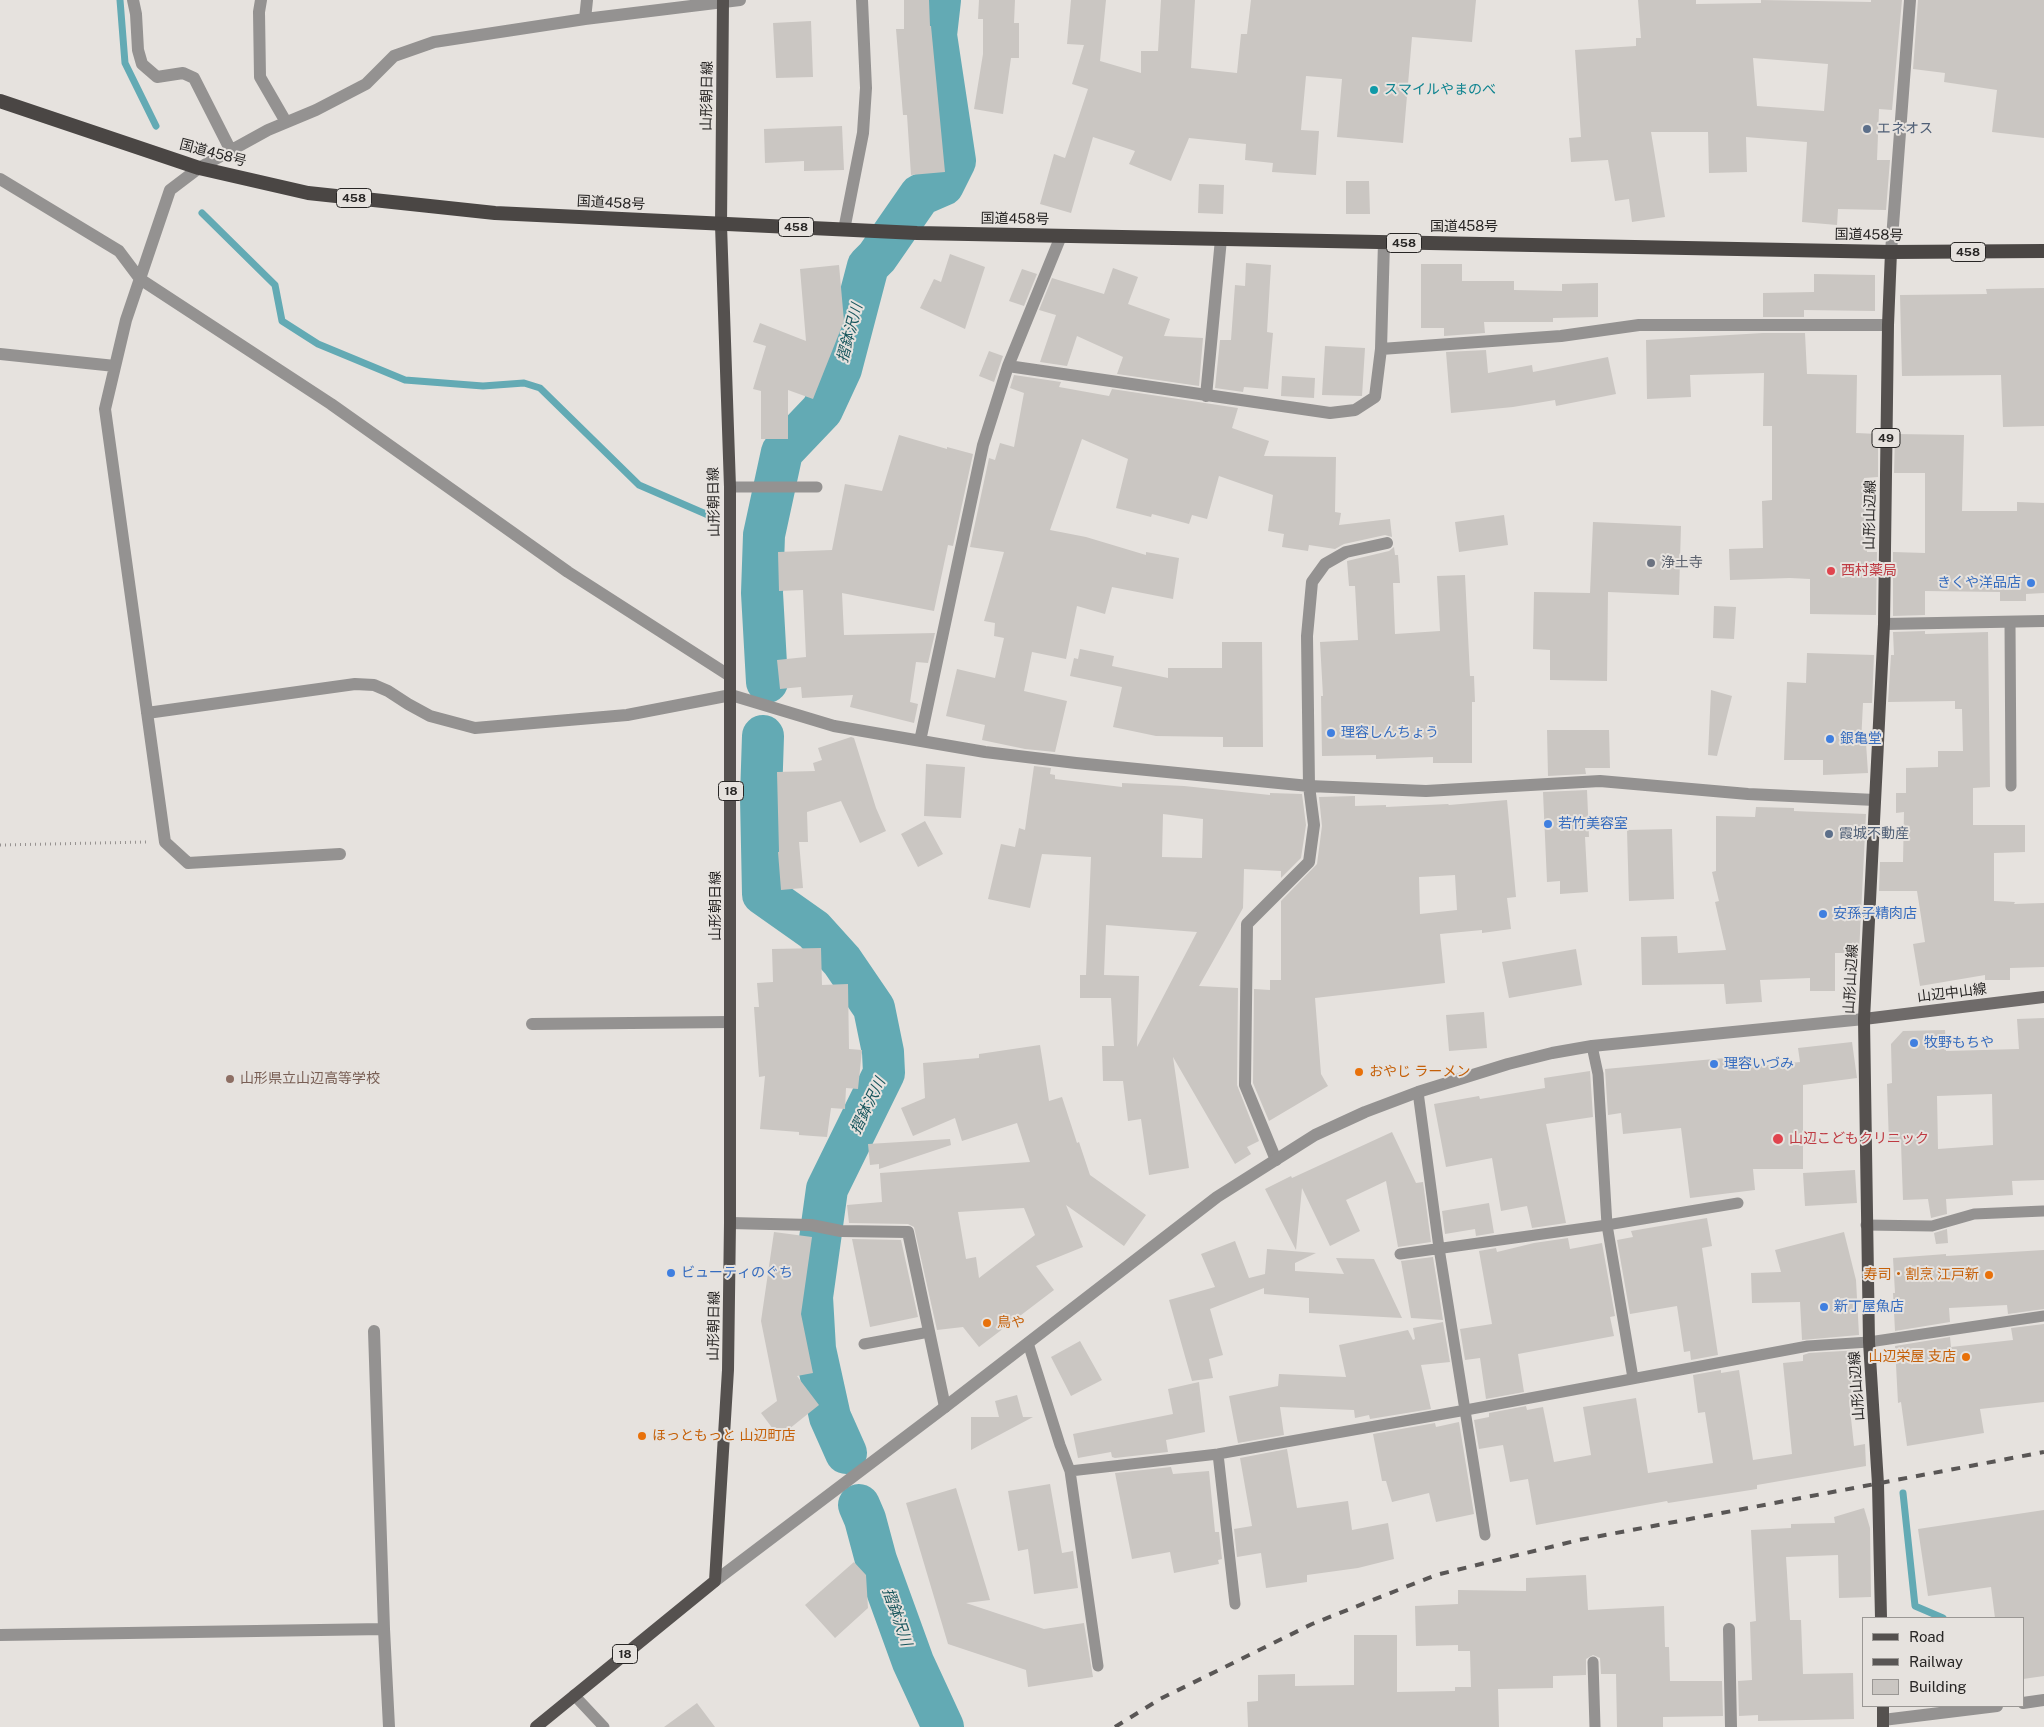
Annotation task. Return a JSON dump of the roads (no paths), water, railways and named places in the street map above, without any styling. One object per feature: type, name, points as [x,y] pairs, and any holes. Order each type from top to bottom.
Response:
[{"type":"highway","name":"国道458号","points":[[0,101],[92,134],[199,168],[308,193],[495,213],[870,232],[1891,252],[2044,251]]},
{"type":"main road","name":"山形朝日線","points":[[715,1581],[728,1370],[730,1223],[731,487],[721,225],[723,1]]},
{"type":"main road","name":"山形山辺線","points":[[1881,1617],[1878,1484],[1869,1342],[1864,1018],[1884,624],[1888,325],[1891,252]]},
{"type":"main road","name":"山辺中山線","points":[[1864,1018],[2044,997]]},
{"type":"main road","name":"18","points":[[536,1727],[715,1581]]},
{"type":"main road","points":[[1883,1707],[1883,1724]]},
{"type":"street","points":[[133,0],[136,14],[138,50],[142,64],[157,77],[183,73],[194,78],[231,151]]},
{"type":"street","points":[[261,0],[259,12],[260,77],[286,122]]},
{"type":"street","points":[[585,19],[587,0]]},
{"type":"street","points":[[340,854],[188,863],[165,842],[105,409],[126,320],[170,190],[199,168],[268,130],[316,110],[366,84],[394,56],[426,45],[585,19],[740,0]]},
{"type":"street","points":[[844,230],[864,133],[866,88],[862,0]]},
{"type":"street","points":[[1891,252],[1910,0]]},
{"type":"street","points":[[0,179],[119,250],[140,279],[332,404],[568,572],[730,676]]},
{"type":"street","points":[[920,741],[984,445],[1008,366],[1061,236]]},
{"type":"street","points":[[1206,396],[1221,239]]},
{"type":"street","points":[[1008,366],[1330,413],[1355,410],[1375,397],[1380,349],[1384,242]]},
{"type":"street","points":[[1380,349],[1561,336],[1639,325],[1888,325]]},
{"type":"street","points":[[0,354],[115,366]]},
{"type":"street","points":[[1276,1160],[1245,1084],[1247,924],[1310,862],[1314,826],[1309,786],[1307,636],[1312,582],[1325,564],[1346,552],[1386,543]]},
{"type":"street","points":[[1884,624],[2044,622]]},
{"type":"street","points":[[147,713],[289,693],[374,685],[388,690],[430,716],[475,728],[627,715],[731,695],[834,726],[985,752],[1309,786],[1426,791],[1600,781],[1748,794],[1875,800]]},
{"type":"street","points":[[715,1581],[945,1407],[1217,1197],[1316,1135],[1366,1112],[1418,1092],[1508,1064],[1592,1046],[1864,1018]]},
{"type":"street","points":[[532,1024],[730,1022]]},
{"type":"street","points":[[730,1223],[811,1225],[841,1231],[908,1232],[945,1407]]},
{"type":"street","points":[[374,1331],[384,1629],[390,1727]]},
{"type":"street","points":[[0,1635],[384,1629]]},
{"type":"street","points":[[1729,1629],[1731,1727]]},
{"type":"street","points":[[2024,1702],[2044,1700]]},
{"type":"street","points":[[1883,1724],[1991,1707]]},
{"type":"lane","points":[[731,487],[817,487]]},
{"type":"lane","points":[[2010,622],[2010,786]]},
{"type":"lane","points":[[1592,1046],[1598,1074],[1607,1225],[1633,1378]]},
{"type":"lane","points":[[1418,1092],[1439,1248],[1485,1536]]},
{"type":"lane","points":[[1400,1254],[1607,1225],[1738,1203]]},
{"type":"lane","points":[[1866,1226],[1932,1226],[1974,1214],[2043,1211]]},
{"type":"lane","points":[[1070,1471],[1218,1454],[1808,1346],[1869,1342],[2044,1316]]},
{"type":"lane","points":[[864,1344],[929,1332]]},
{"type":"lane","points":[[1028,1343],[1070,1471],[1098,1666]]},
{"type":"lane","points":[[1218,1454],[1235,1604]]},
{"type":"lane","points":[[1593,1662],[1594,1727]]},
{"type":"lane","points":[[574,1695],[604,1727]]},
{"type":"waterway","points":[[120,0],[125,63],[156,126]]},
{"type":"waterway","name":"摺鉢沢川","points":[[767,682],[762,593],[764,535],[782,452],[822,410],[841,369],[868,266],[877,257],[920,195],[943,185],[955,161],[936,35],[940,0]]},
{"type":"waterway","points":[[202,213],[275,285],[282,321],[318,344],[405,380],[483,386],[524,383],[540,388],[639,485],[715,518]]},
{"type":"waterway","name":"摺鉢沢川","points":[[763,736],[761,797],[763,894],[814,930],[842,961],[874,1008],[883,1052],[884,1073],[827,1189],[812,1297],[815,1349],[830,1417],[846,1453]]},
{"type":"waterway","points":[[1903,1493],[1915,1606],[1941,1617]]},
{"type":"waterway","name":"摺鉢沢川","points":[[859,1505],[865,1519],[876,1560],[913,1662],[943,1727]]},
{"type":"railway","points":[[1115,1727],[1160,1699],[1312,1624],[1436,1575],[1579,1540],[2044,1452]]},
{"type":"place","name":"スマイルやまのべ","points":[[1374,90]]},
{"type":"place","name":"エネオス","points":[[1867,129]]},
{"type":"place","name":"浄土寺","points":[[1651,563]]},
{"type":"place","name":"西村薬局","points":[[1831,571]]},
{"type":"place","name":"きくや洋品店","points":[[2031,583]]},
{"type":"place","name":"理容しんちょう","points":[[1331,733]]},
{"type":"place","name":"銀亀堂","points":[[1830,739]]},
{"type":"place","name":"若竹美容室","points":[[1548,824]]},
{"type":"place","name":"霞城不動産","points":[[1829,834]]},
{"type":"place","name":"安孫子精肉店","points":[[1823,914]]},
{"type":"place","name":"牧野もちや","points":[[1914,1043]]},
{"type":"place","name":"理容いづみ","points":[[1714,1064]]},
{"type":"place","name":"おやじ ラーメン","points":[[1359,1072]]},
{"type":"place","name":"山形県立山辺高等学校","points":[[230,1079]]},
{"type":"place","name":"山辺こどもクリニック","points":[[1778,1139]]},
{"type":"place","name":"ビューティのぐち","points":[[671,1273]]},
{"type":"place","name":"寿司・割烹 江戸新","points":[[1989,1275]]},
{"type":"place","name":"新丁屋魚店","points":[[1824,1307]]},
{"type":"place","name":"鳥や","points":[[987,1323]]},
{"type":"place","name":"山辺栄屋 支店","points":[[1966,1357]]},
{"type":"place","name":"ほっともっと 山辺町店","points":[[642,1436]]}]
